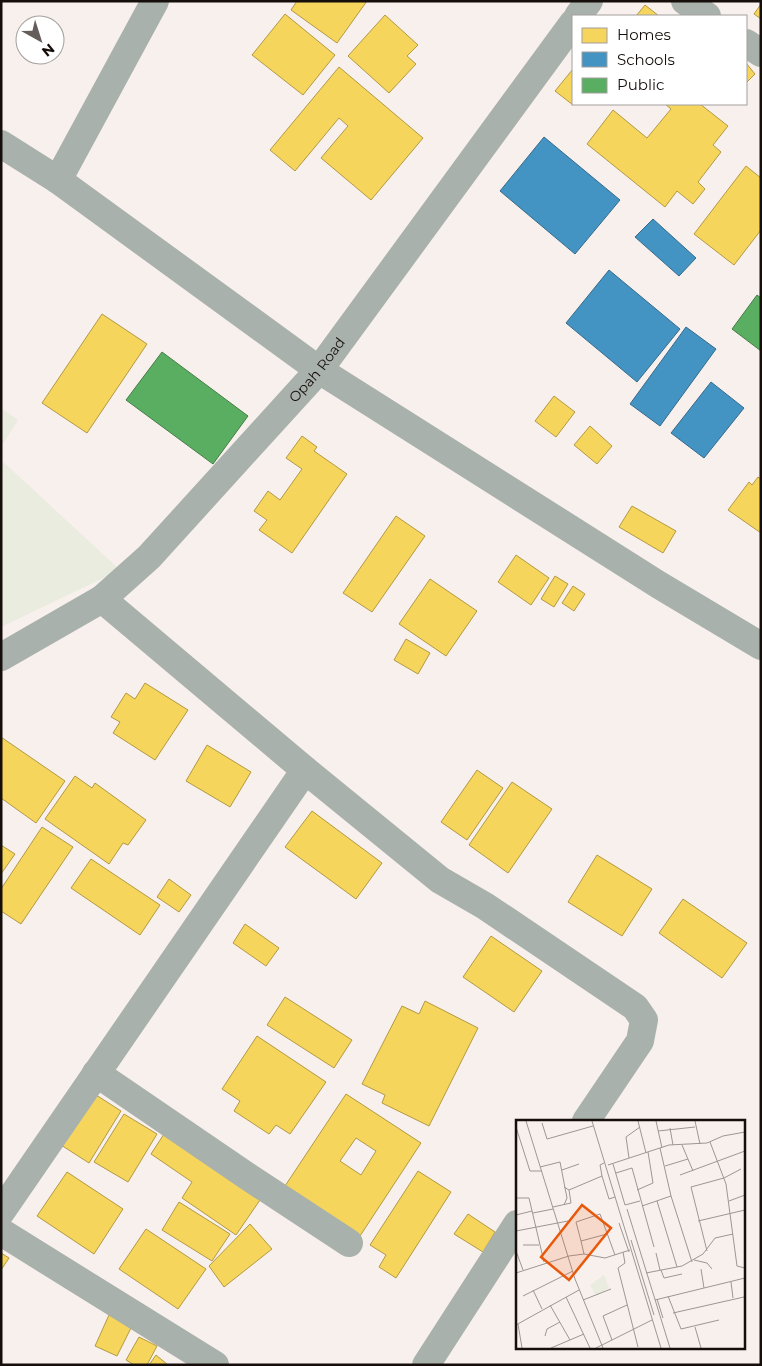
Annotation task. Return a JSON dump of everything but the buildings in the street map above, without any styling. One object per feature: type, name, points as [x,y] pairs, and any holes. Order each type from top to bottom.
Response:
[{"type":"street","points":[[58,180],[155,1]]},
{"type":"street","points":[[579,15],[589,1]]},
{"type":"street","points":[[685,1],[706,15]]},
{"type":"street","name":"Opah Road","points":[[1,656],[102,599],[149,557],[319,370],[572,24]]},
{"type":"street","points":[[747,44],[761,53]]},
{"type":"street","points":[[1,144],[58,180],[319,370],[659,585],[761,646]]},
{"type":"street","points":[[102,599],[305,770],[440,880],[485,906],[635,1007],[644,1020],[640,1041],[587,1120]]},
{"type":"street","points":[[1,1212],[305,770]]},
{"type":"street","points":[[96,1073],[246,1176],[349,1243]]},
{"type":"street","points":[[426,1365],[516,1226]]},
{"type":"street","points":[[1,1232],[215,1365]]},
{"type":"shaded area","points":[[1,408],[18,420],[1,447]]},
{"type":"shaded area","points":[[1,460],[120,570],[1,627]]}]
